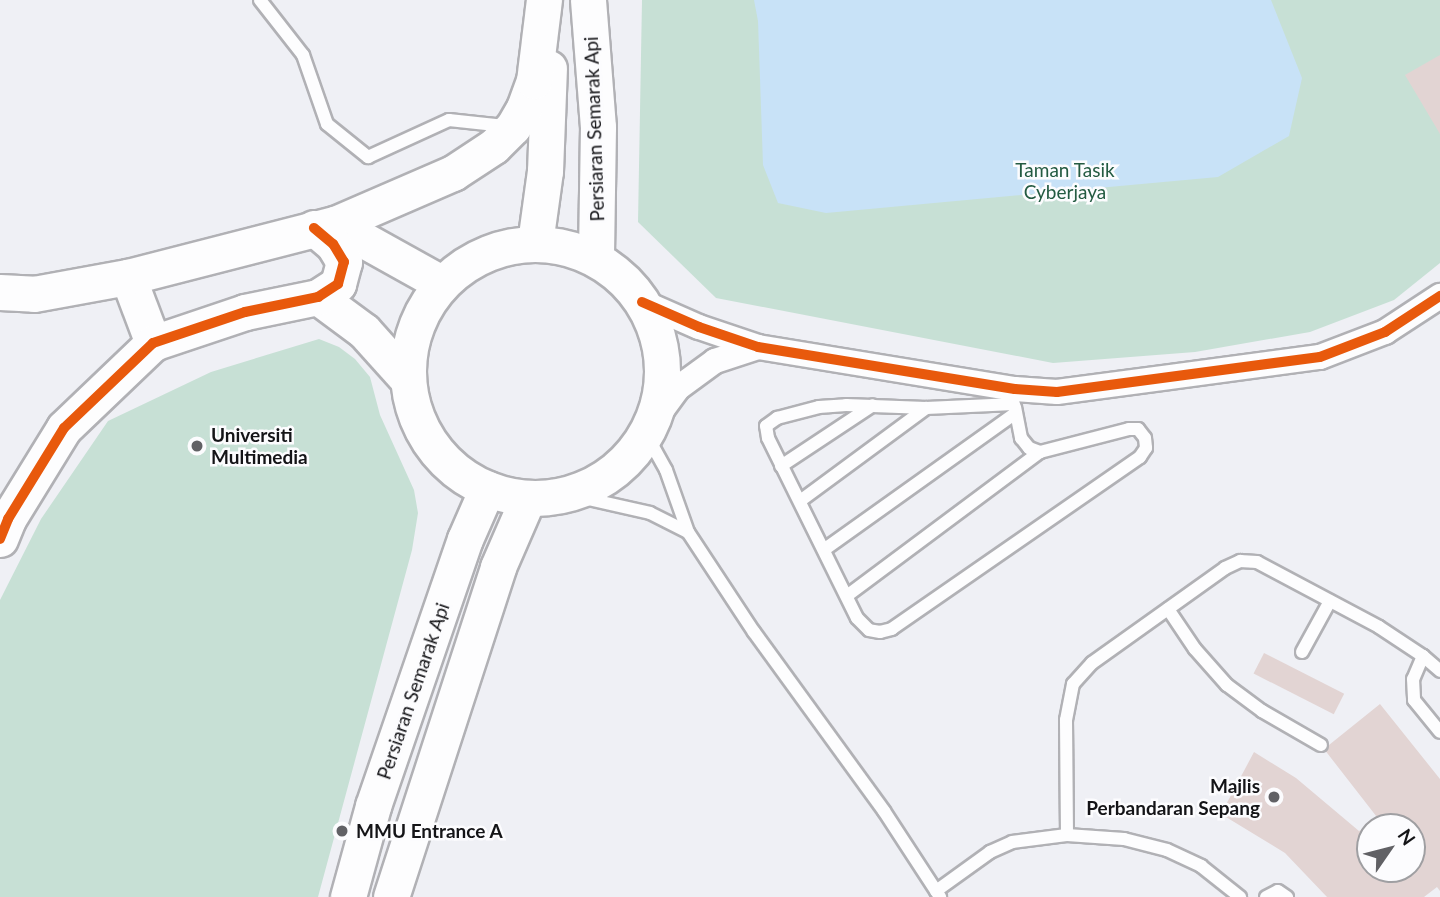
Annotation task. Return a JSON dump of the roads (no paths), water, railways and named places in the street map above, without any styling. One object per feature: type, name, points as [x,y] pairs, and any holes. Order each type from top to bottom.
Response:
[{"type":"main road","points":[[0,292],[34,294],[128,277],[324,226],[453,173],[494,146],[513,127],[524,108],[534,81],[545,0]]},
{"type":"main road","points":[[535,243],[545,171],[551,24],[545,0]]},
{"type":"main road","name":"Persiaran Semarak Api","points":[[588,0],[598,127],[596,259]]},
{"type":"main road","points":[[324,226],[441,283]]},
{"type":"main road","points":[[0,539],[8,519],[64,428],[153,342],[245,312],[318,297],[338,284],[344,262],[324,226]]},
{"type":"main road","points":[[535,243],[567,247],[596,259],[622,278],[642,302],[656,331],[662,362],[660,394],[648,429],[631,455],[612,472],[590,486],[566,494],[528,498],[487,489],[456,471],[432,445],[415,414],[407,379],[410,344],[421,311],[441,283],[468,261],[500,247],[535,243]]},
{"type":"main road","points":[[128,277],[153,342]]},
{"type":"main road","points":[[318,297],[364,331],[407,379]]},
{"type":"main road","name":"Persiaran Semarak Api","points":[[348,897],[373,806],[465,539],[487,489]]},
{"type":"main road","points":[[391,897],[498,567],[528,498]]},
{"type":"street","points":[[642,302],[699,327],[758,347],[1015,402],[1057,392],[1320,358],[1385,332],[1440,296]]},
{"type":"street","points":[[648,429],[678,388],[715,361],[758,347]]},
{"type":"lane","points":[[260,0],[303,55],[327,124],[368,157],[449,120],[513,127]]},
{"type":"lane","points":[[848,595],[1040,452],[1129,429],[1138,429],[1145,438],[1146,448],[1140,457],[892,629],[880,632],[869,630],[857,618],[825,549],[781,466],[768,438],[766,426],[777,418],[819,407],[873,405],[926,408],[1015,402]]},
{"type":"lane","points":[[1015,402],[1021,438],[1029,448],[1040,452]]},
{"type":"lane","points":[[825,549],[1015,402]]},
{"type":"lane","points":[[781,466],[873,405]]},
{"type":"lane","points":[[800,500],[926,408]]},
{"type":"lane","points":[[648,429],[688,532],[754,632],[884,811],[938,894],[990,852],[1012,842],[1067,835],[1124,839],[1167,850],[1201,866],[1240,897]]},
{"type":"lane","points":[[566,494],[650,513],[688,532]]},
{"type":"lane","points":[[1067,835],[1066,720],[1073,684],[1092,663],[1240,561],[1257,562],[1379,627],[1423,656],[1440,671]]},
{"type":"lane","points":[[1302,652],[1330,601]]},
{"type":"lane","points":[[1168,609],[1195,649],[1227,685],[1262,711],[1321,745]]},
{"type":"lane","points":[[1423,656],[1413,679],[1414,700],[1440,732]]},
{"type":"lane","points":[[1266,897],[1278,891],[1287,897]]},
{"type":"water","points":[[754,0],[1271,0],[1302,78],[1289,136],[1218,177],[826,213],[778,203],[763,165],[758,21]]},
{"type":"place","name":"Universiti Multimedia","points":[[197,446]]},
{"type":"place","name":"Majlis Perbandaran Sepang","points":[[1274,797]]},
{"type":"place","name":"MMU Entrance A","points":[[342,831]]},
{"type":"park label","name":"Taman Tasik Cyberjaya","points":[[1065,181]]}]
